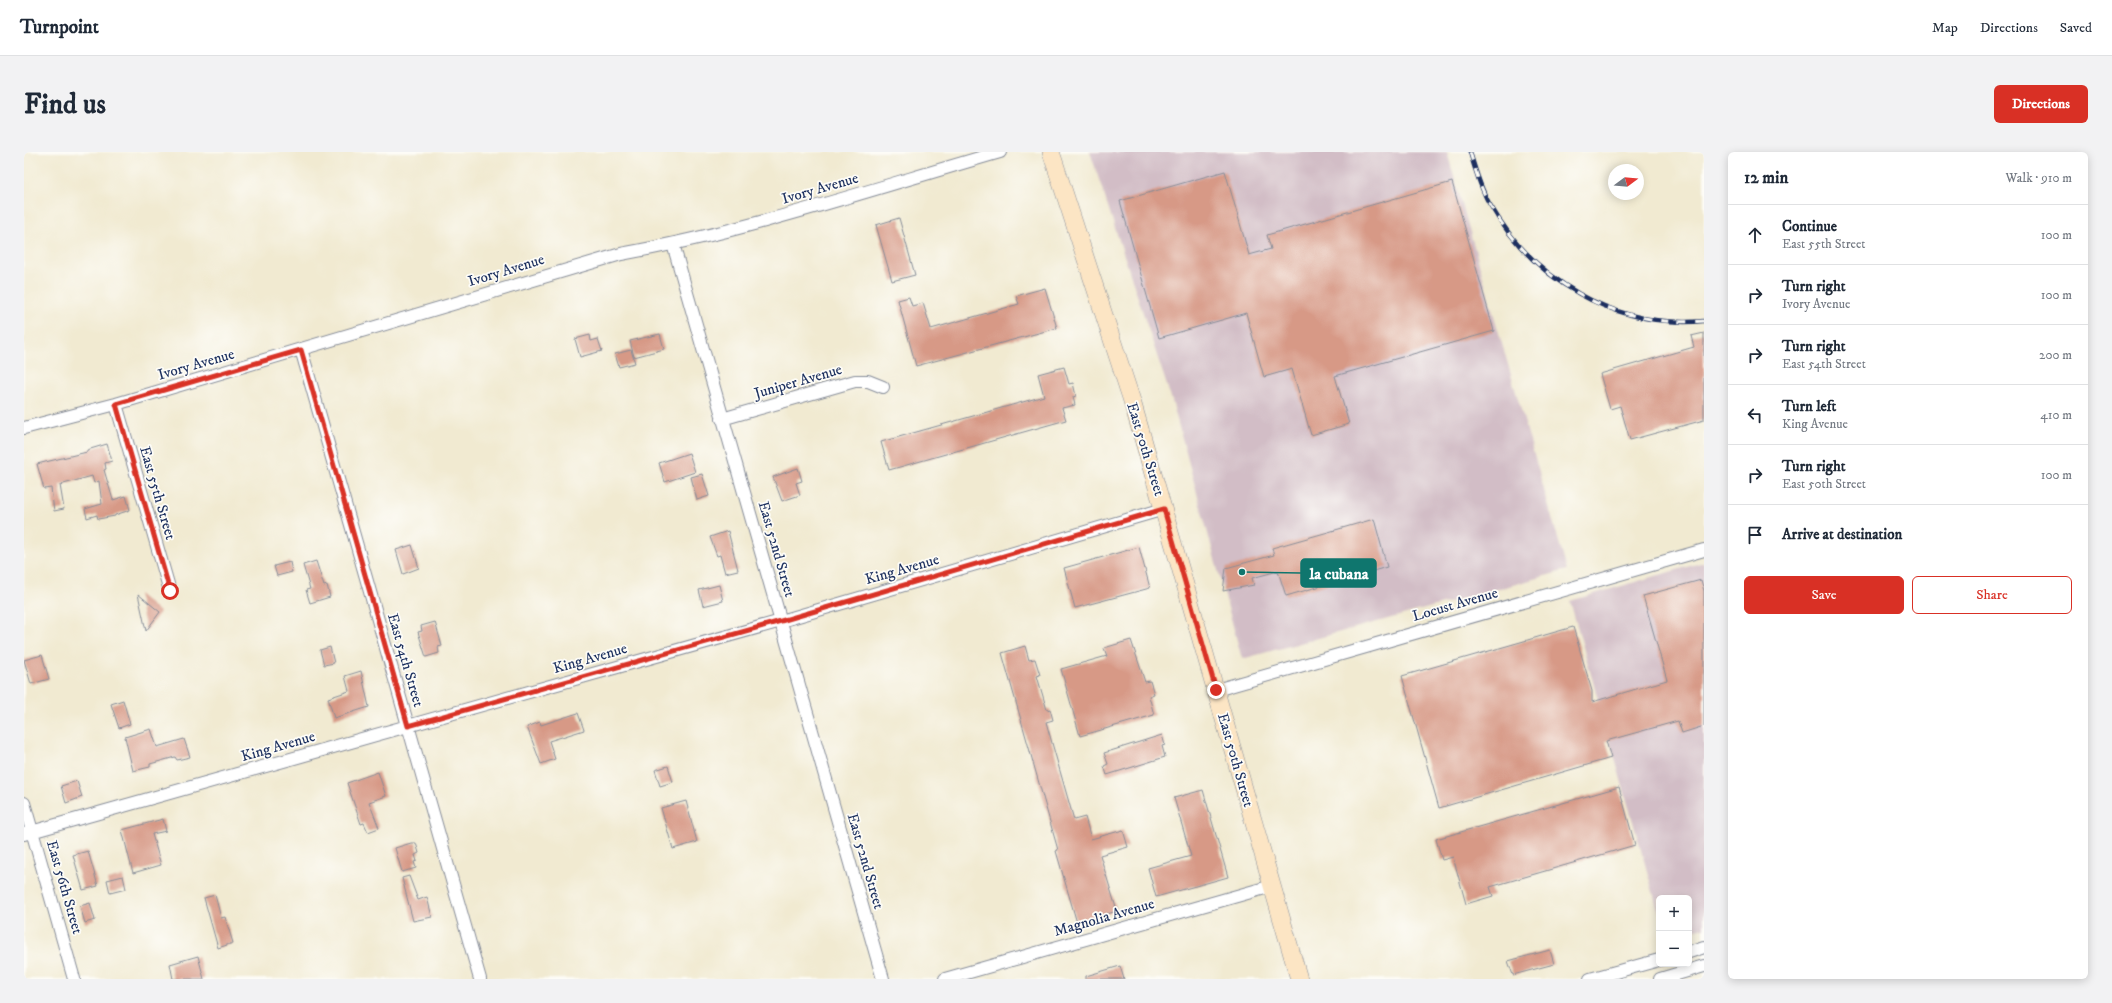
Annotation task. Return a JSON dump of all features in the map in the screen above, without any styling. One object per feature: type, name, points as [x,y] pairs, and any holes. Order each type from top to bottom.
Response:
[{"type":"main road","name":"East 50th Street","points":[[1050,152],[1132,401],[1299,979]]},
{"type":"street","name":"Ivory Avenue","points":[[24,428],[116,404],[621,254],[673,244],[803,209],[1000,152]]},
{"type":"street","name":"East 52nd Street","points":[[673,244],[883,979]]},
{"type":"street","name":"East 54th Street","points":[[301,350],[480,979]]},
{"type":"street","name":"Juniper Avenue","points":[[722,419],[855,381],[868,381],[883,387]]},
{"type":"street","name":"East 55th Street","points":[[116,404],[170,591]]},
{"type":"street","name":"King Avenue","points":[[28,833],[781,621],[1164,509]]},
{"type":"street","name":"Locust Avenue","points":[[1216,690],[1704,550]]},
{"type":"street","name":"East 56th Street","points":[[24,803],[28,833],[74,979]]},
{"type":"street","name":"Magnolia Avenue","points":[[945,979],[1272,886]]},
{"type":"street","points":[[1692,951],[1704,947]]},
{"type":"street","points":[[1590,979],[1656,961]]},
{"type":"street","points":[[1660,979],[1704,966]]},
{"type":"shaded area","points":[[1090,152],[1447,152],[1567,570],[1242,659],[1172,401]]},
{"type":"shaded area","points":[[1704,562],[1704,928],[1692,931],[1692,895],[1656,895],[1656,902],[1570,601]]},
{"type":"building","points":[[1225,171],[1249,255],[1271,249],[1267,235],[1452,182],[1494,331],[1335,376],[1349,424],[1311,435],[1292,369],[1264,377],[1246,313],[1159,338],[1120,201]]},
{"type":"building","points":[[899,218],[915,275],[892,281],[876,225]]},
{"type":"building","points":[[1045,288],[1057,328],[916,366],[898,300],[909,297],[912,306],[923,303],[931,329],[1019,304],[1016,296]]},
{"type":"building","points":[[1704,333],[1704,420],[1630,440],[1620,406],[1610,409],[1600,374],[1694,347],[1691,336]]},
{"type":"building","points":[[660,334],[664,349],[634,357],[630,341]]},
{"type":"building","points":[[590,335],[591,341],[598,339],[602,351],[580,357],[575,339]]},
{"type":"building","points":[[631,350],[635,363],[619,367],[615,354]]},
{"type":"building","points":[[1064,367],[1069,384],[1073,383],[1076,396],[1073,397],[1075,405],[1062,408],[1066,420],[889,470],[881,442],[1044,396],[1038,374]]},
{"type":"building","points":[[107,444],[112,461],[105,463],[106,469],[104,470],[113,500],[126,496],[130,510],[115,516],[98,519],[97,515],[87,518],[85,509],[102,504],[99,481],[94,483],[92,476],[60,485],[64,509],[54,511],[51,488],[44,489],[37,464],[87,452],[87,450]]},
{"type":"building","points":[[689,453],[695,472],[665,482],[659,463]]},
{"type":"building","points":[[798,468],[802,481],[796,483],[800,495],[782,501],[773,477]]},
{"type":"building","points":[[702,474],[709,496],[697,500],[691,477]]},
{"type":"building","points":[[1374,519],[1387,567],[1286,596],[1278,571],[1252,578],[1254,585],[1223,591],[1226,568],[1274,555],[1272,548]]},
{"type":"building","points":[[728,531],[738,570],[725,573],[720,555],[717,556],[710,537]]},
{"type":"building","points":[[412,545],[419,568],[403,574],[396,550]]},
{"type":"building","points":[[1139,547],[1150,588],[1075,608],[1064,568]]},
{"type":"building","points":[[316,561],[324,586],[327,585],[330,597],[310,603],[306,590],[310,589],[303,565]]},
{"type":"building","points":[[290,562],[292,572],[277,576],[274,566]]},
{"type":"building","points":[[1701,580],[1704,591],[1704,726],[1682,733],[1678,721],[1606,741],[1611,758],[1439,808],[1402,676],[1573,627],[1592,691],[1592,702],[1667,680],[1643,596]]},
{"type":"building","points":[[719,585],[723,601],[703,606],[699,590]]},
{"type":"building","points":[[138,594],[160,612],[146,631]]},
{"type":"building","points":[[435,622],[442,646],[438,647],[439,653],[426,657],[418,632],[422,631],[421,626]]},
{"type":"building","points":[[1131,640],[1145,682],[1150,681],[1154,694],[1149,696],[1154,715],[1080,736],[1061,669],[1107,656],[1104,648]]},
{"type":"building","points":[[1025,646],[1029,660],[1035,659],[1040,675],[1037,676],[1047,710],[1050,709],[1053,720],[1046,722],[1074,820],[1085,817],[1091,839],[1123,830],[1128,847],[1100,855],[1117,911],[1077,923],[1056,851],[1058,850],[1002,653]]},
{"type":"building","points":[[330,647],[334,663],[324,665],[320,650]]},
{"type":"building","points":[[42,655],[49,679],[31,684],[24,660]]},
{"type":"building","points":[[361,671],[369,707],[334,718],[328,698],[349,691],[345,676]]},
{"type":"building","points":[[123,700],[130,724],[119,728],[111,704]]},
{"type":"building","points":[[578,713],[584,730],[549,741],[555,759],[541,764],[527,727],[540,722],[541,725]]},
{"type":"building","points":[[151,729],[157,747],[184,739],[190,757],[177,760],[175,757],[150,764],[150,767],[133,771],[125,737]]},
{"type":"building","points":[[1162,735],[1165,745],[1162,746],[1165,757],[1107,775],[1104,766],[1108,764],[1104,753]]},
{"type":"building","points":[[668,766],[673,782],[660,786],[655,770]]},
{"type":"building","points":[[378,772],[386,796],[369,802],[379,828],[368,832],[364,823],[361,824],[347,783]]},
{"type":"building","points":[[77,781],[82,797],[66,803],[61,786]]},
{"type":"building","points":[[1619,787],[1635,845],[1490,887],[1493,896],[1466,904],[1453,857],[1442,860],[1436,839]]},
{"type":"building","points":[[1203,790],[1228,877],[1156,897],[1148,868],[1191,856],[1174,798]]},
{"type":"building","points":[[686,801],[697,842],[673,849],[661,808]]},
{"type":"building","points":[[163,819],[166,831],[152,834],[161,865],[133,873],[122,830]]},
{"type":"building","points":[[416,843],[419,853],[415,855],[417,861],[414,862],[416,868],[402,872],[395,848]]},
{"type":"building","points":[[88,851],[98,886],[83,890],[73,855]]},
{"type":"building","points":[[123,876],[126,889],[110,893],[107,880]]},
{"type":"building","points":[[409,876],[418,900],[427,897],[432,917],[413,921],[402,878]]},
{"type":"building","points":[[215,895],[221,918],[225,917],[233,943],[218,948],[204,898]]},
{"type":"building","points":[[90,903],[95,920],[85,923],[80,906]]},
{"type":"building","points":[[1550,950],[1554,964],[1513,975],[1508,961]]},
{"type":"building","points":[[198,956],[204,979],[173,979],[170,964]]},
{"type":"building","points":[[1120,966],[1124,979],[1086,979],[1086,976]]},
{"type":"railway","points":[[1470,152],[1486,197],[1507,231],[1528,255],[1553,276],[1579,294],[1608,307],[1639,317],[1671,321],[1704,321]]},
{"type":"place","name":"la cubana","points":[[1242,572]]},
{"type":"route","points":[[170,591],[116,404],[301,350],[408,726],[781,621],[1164,509],[1216,690]]}]
